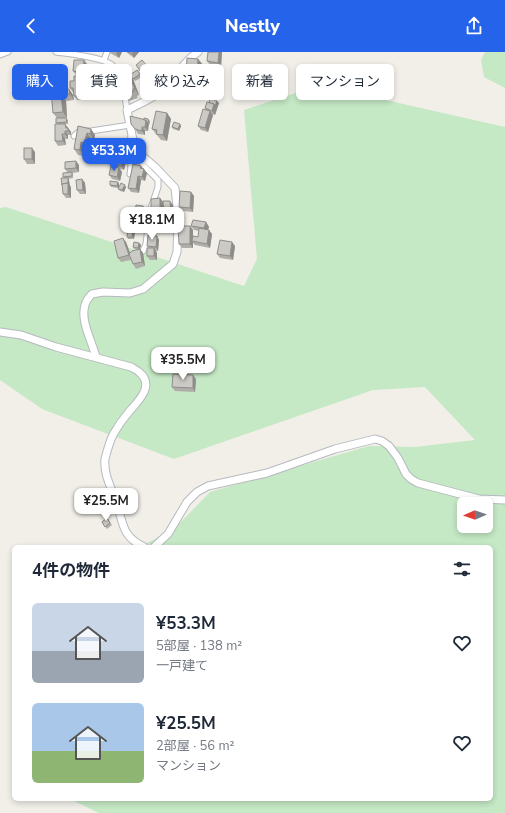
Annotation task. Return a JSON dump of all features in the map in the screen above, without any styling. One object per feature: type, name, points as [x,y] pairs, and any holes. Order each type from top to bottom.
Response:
[{"type":"street","points":[[0,55],[8,52]]},
{"type":"street","points":[[56,52],[104,60],[114,67],[119,76],[131,129],[134,152],[144,166],[158,180],[158,187],[150,211],[146,244],[143,251],[139,253]]},
{"type":"street","points":[[104,60],[107,52]]},
{"type":"street","points":[[127,110],[163,90],[182,66],[198,52]]},
{"type":"street","points":[[74,136],[80,131],[131,129]]},
{"type":"street","points":[[130,174],[132,168],[132,156],[129,143],[131,129]]},
{"type":"street","points":[[96,357],[86,325],[84,313],[85,303],[92,294],[104,292],[130,293],[143,289],[173,264],[178,252],[178,217],[175,188],[140,154],[134,146]]},
{"type":"street","points":[[0,332],[21,335],[56,347],[131,367],[140,372],[144,378],[146,384],[144,393],[138,404],[114,433],[105,459],[105,471],[126,533],[129,538],[141,545]]},
{"type":"street","points":[[156,545],[168,534],[187,502],[197,492],[208,486],[267,473],[335,449],[375,439],[382,441],[389,446],[398,458],[406,474],[418,483],[479,499],[505,500]]},
{"type":"green space","points":[[485,52],[505,52],[505,88],[484,77],[481,60]]},
{"type":"green space","points":[[296,93],[296,100],[385,100],[505,127],[505,813],[99,813],[74,801],[493,801],[493,545],[144,545],[175,528],[210,492],[369,446],[415,447],[475,440],[425,387],[373,390],[174,459],[42,409],[0,380],[0,208],[6,207],[244,286],[257,259],[244,110],[274,100],[288,100],[288,95]]},
{"type":"building","points":[[208,52],[219,52],[218,63],[207,61]]},
{"type":"building","points":[[187,58],[198,59],[198,64],[187,64]]},
{"type":"building","points":[[74,60],[84,60],[84,64],[76,64],[76,72],[73,71]]},
{"type":"building","points":[[142,60],[145,64],[140,64],[140,71],[136,65]]},
{"type":"building","points":[[137,70],[140,74],[133,79],[132,74]]},
{"type":"building","points":[[74,76],[76,76],[76,96],[74,96],[73,88],[70,88],[70,81],[74,81]]},
{"type":"building","points":[[132,82],[135,89],[133,89],[134,91],[132,92]]},
{"type":"building","points":[[52,100],[62,100],[63,112],[53,113]]},
{"type":"building","points":[[210,100],[217,101],[215,106],[214,104],[209,103]]},
{"type":"building","points":[[207,102],[214,104],[212,111],[205,108]]},
{"type":"building","points":[[203,109],[210,111],[205,128],[198,126]]},
{"type":"building","points":[[156,111],[167,113],[163,135],[156,134],[157,130],[152,129]]},
{"type":"building","points":[[130,116],[146,120],[145,127],[142,127],[142,131],[135,129],[131,124]]},
{"type":"building","points":[[56,118],[66,118],[67,122],[56,123]]},
{"type":"building","points":[[144,118],[148,119],[149,122],[144,120]]},
{"type":"building","points":[[174,122],[180,124],[178,129],[172,127]]},
{"type":"building","points":[[55,124],[65,124],[66,128],[68,128],[68,131],[65,131],[65,134],[62,134],[63,141],[55,141]]},
{"type":"building","points":[[78,126],[91,129],[90,134],[87,133],[84,143],[81,142],[80,150],[74,149]]},
{"type":"building","points":[[24,148],[32,148],[32,159],[24,159]]},
{"type":"building","points":[[114,151],[125,153],[121,166],[111,164]]},
{"type":"building","points":[[76,161],[76,168],[65,169],[65,162]]},
{"type":"building","points":[[133,164],[141,166],[140,168],[144,169],[142,177],[138,176],[136,189],[128,188]]},
{"type":"building","points":[[111,166],[119,168],[117,177],[109,175]]},
{"type":"building","points":[[72,172],[72,176],[63,177],[63,173]]},
{"type":"building","points":[[61,178],[68,178],[68,183],[62,185]]},
{"type":"building","points":[[82,179],[83,190],[77,190],[76,180]]},
{"type":"building","points":[[110,181],[118,182],[117,186],[110,185]]},
{"type":"building","points":[[68,183],[68,194],[63,194],[62,184]]},
{"type":"building","points":[[121,183],[125,185],[122,190],[118,189]]},
{"type":"building","points":[[180,191],[191,192],[190,208],[179,207]]},
{"type":"building","points":[[160,198],[160,210],[151,210],[151,199]]},
{"type":"building","points":[[163,201],[170,201],[171,211],[164,212]]},
{"type":"building","points":[[136,205],[143,206],[142,215],[135,214]]},
{"type":"building","points":[[150,211],[160,211],[160,225],[151,226]]},
{"type":"building","points":[[127,214],[136,216],[135,225],[125,224]]},
{"type":"building","points":[[193,220],[206,222],[204,228],[191,226]]},
{"type":"building","points":[[178,226],[190,226],[190,244],[179,244]]},
{"type":"building","points":[[128,228],[133,229],[132,237],[127,237]]},
{"type":"building","points":[[199,228],[209,230],[207,244],[192,241],[193,236],[198,237]]},
{"type":"building","points":[[148,235],[157,236],[156,247],[147,246]]},
{"type":"building","points":[[123,238],[129,255],[118,258],[114,241]]},
{"type":"building","points":[[220,240],[232,242],[230,256],[217,254]]},
{"type":"building","points":[[134,242],[139,243],[138,248],[133,247]]},
{"type":"building","points":[[147,248],[154,248],[154,256],[147,256]]},
{"type":"building","points":[[140,249],[142,262],[133,264],[129,254],[132,251]]},
{"type":"building","points":[[173,374],[193,375],[193,388],[172,387]]},
{"type":"building","points":[[107,518],[110,523],[105,527],[102,522]]}]
